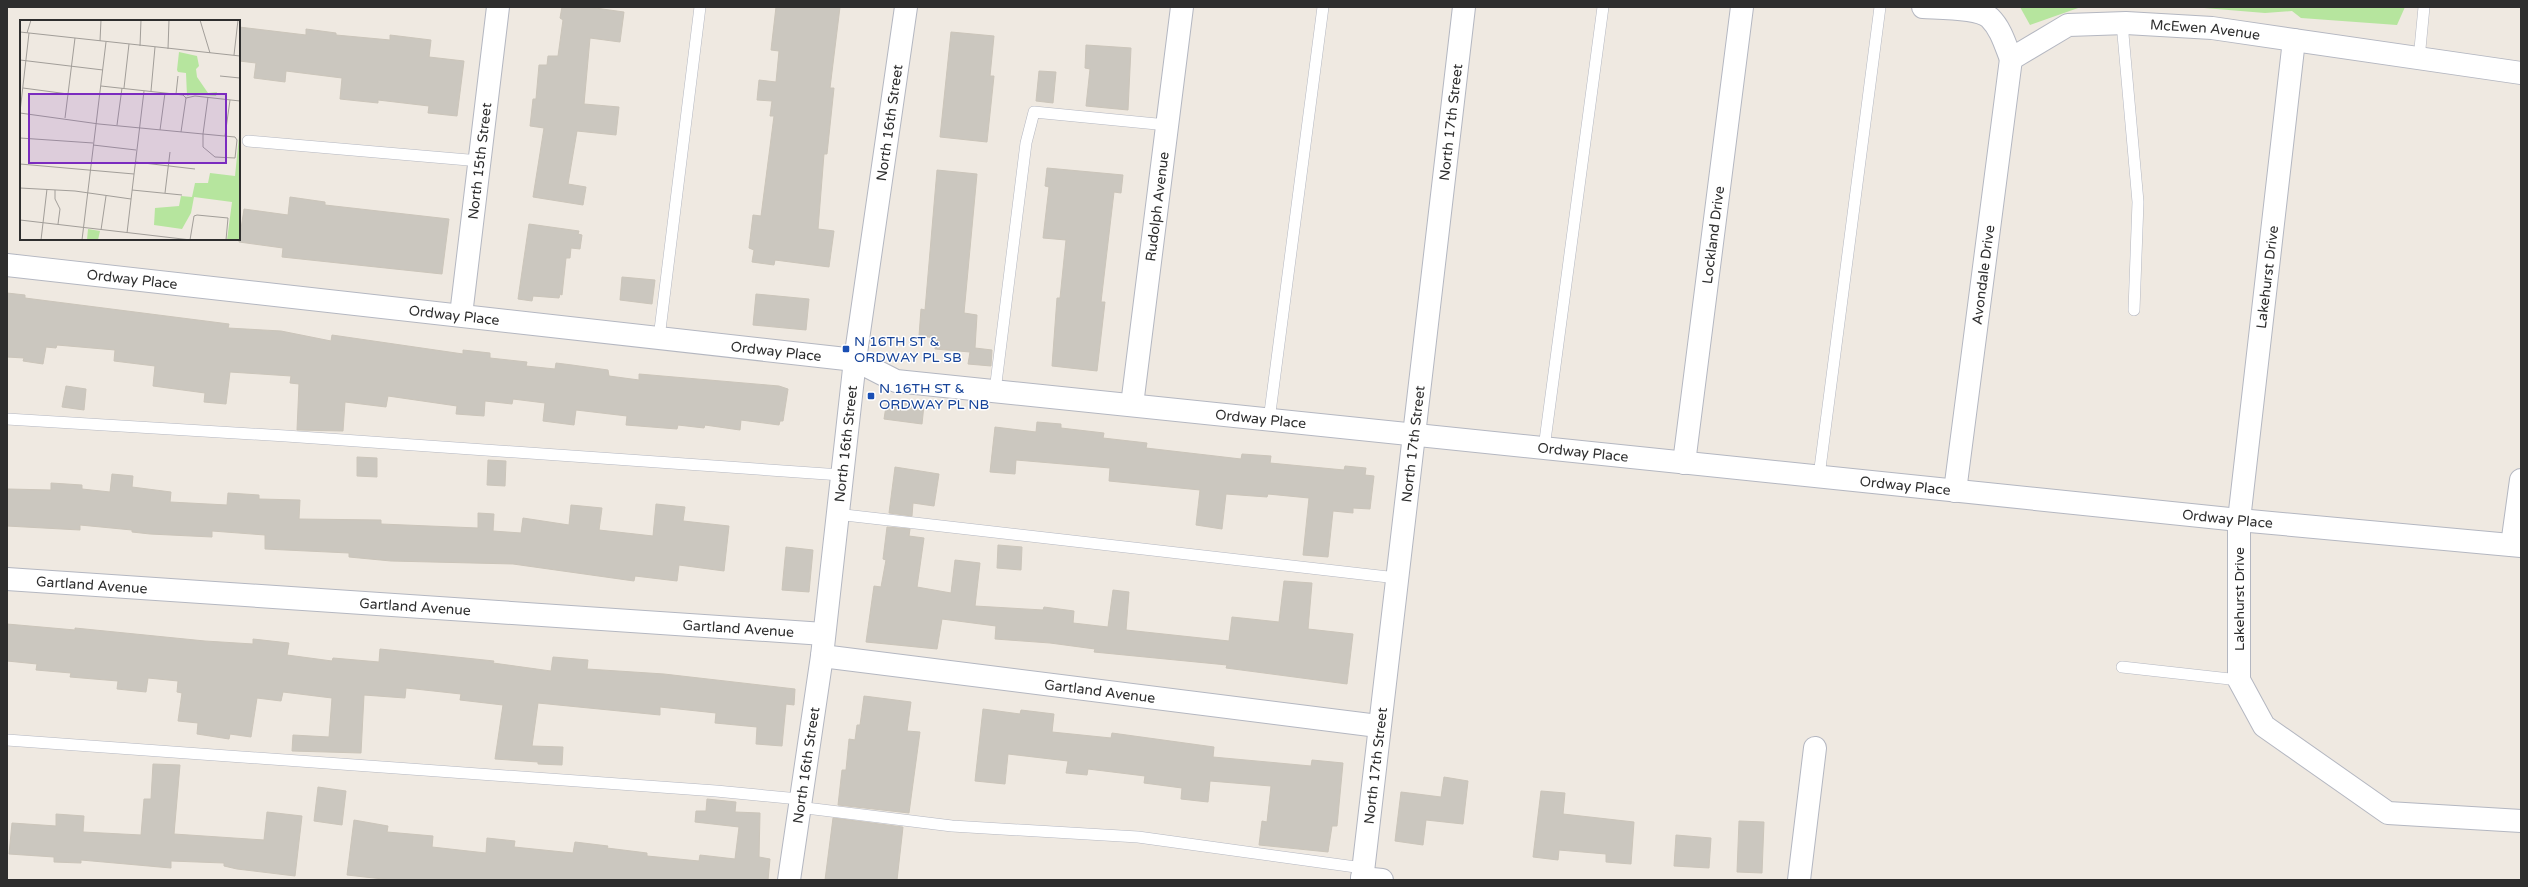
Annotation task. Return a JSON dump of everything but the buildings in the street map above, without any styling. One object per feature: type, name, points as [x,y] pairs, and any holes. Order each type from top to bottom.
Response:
[{"type":"street","name":"North 15th Street","points":[[461,315],[498,7]]},
{"type":"street","name":"North 16th Street","points":[[788,880],[822,656],[836,514],[855,360],[906,7]]},
{"type":"street","name":"Rudolph Avenue","points":[[1132,405],[1182,7]]},
{"type":"street","name":"North 17th Street","points":[[1367,877],[1378,726],[1397,578],[1464,7]]},
{"type":"street","name":"Lockland Drive","points":[[1684,463],[1742,7]]},
{"type":"street","points":[[1923,7],[1973,11],[1988,16],[2000,30],[2011,59]]},
{"type":"street","name":"McEwen Avenue","points":[[2011,59],[2068,25],[2122,24],[2212,28],[2419,59],[2521,72]]},
{"type":"street","name":"Lakehurst Drive","points":[[2294,40],[2239,520],[2239,680],[2264,726],[2388,813],[2521,821]]},
{"type":"street","name":"Avondale Drive","points":[[1955,491],[2011,59]]},
{"type":"street","name":"Ordway Place","points":[[7,265],[855,360],[896,381],[2239,520],[2517,546]]},
{"type":"street","points":[[2517,546],[2521,480]]},
{"type":"street","name":"Gartland Avenue","points":[[7,580],[824,634]]},
{"type":"street","name":"Gartland Avenue","points":[[822,656],[1378,726]]},
{"type":"street","points":[[1799,880],[1814,748]]},
{"type":"lane","points":[[659,338],[700,7]]},
{"type":"lane","points":[[1269,420],[1323,7]]},
{"type":"lane","points":[[1544,448],[1603,7]]},
{"type":"lane","points":[[1819,476],[1880,7]]},
{"type":"lane","points":[[2419,59],[2424,7]]},
{"type":"lane","points":[[2122,24],[2138,202],[2134,310]]},
{"type":"lane","points":[[995,391],[1026,143],[1034,112],[1167,125]]},
{"type":"lane","points":[[248,141],[480,161]]},
{"type":"lane","points":[[7,419],[286,436],[841,475]]},
{"type":"lane","points":[[836,514],[1397,578]]},
{"type":"lane","points":[[2122,667],[2239,680]]},
{"type":"lane","points":[[7,740],[708,790],[922,823],[1138,837],[1367,877]]},
{"type":"green space","points":[[2020,7],[2081,7],[2030,25]]},
{"type":"green space","points":[[2192,7],[2405,7],[2397,25],[2301,18],[2292,11],[2265,13]]},
{"type":"place","name":"N 16TH ST & ORDWAY PL SB","points":[[846,349]]},
{"type":"place","name":"N 16TH ST & ORDWAY PL NB","points":[[871,396]]}]
